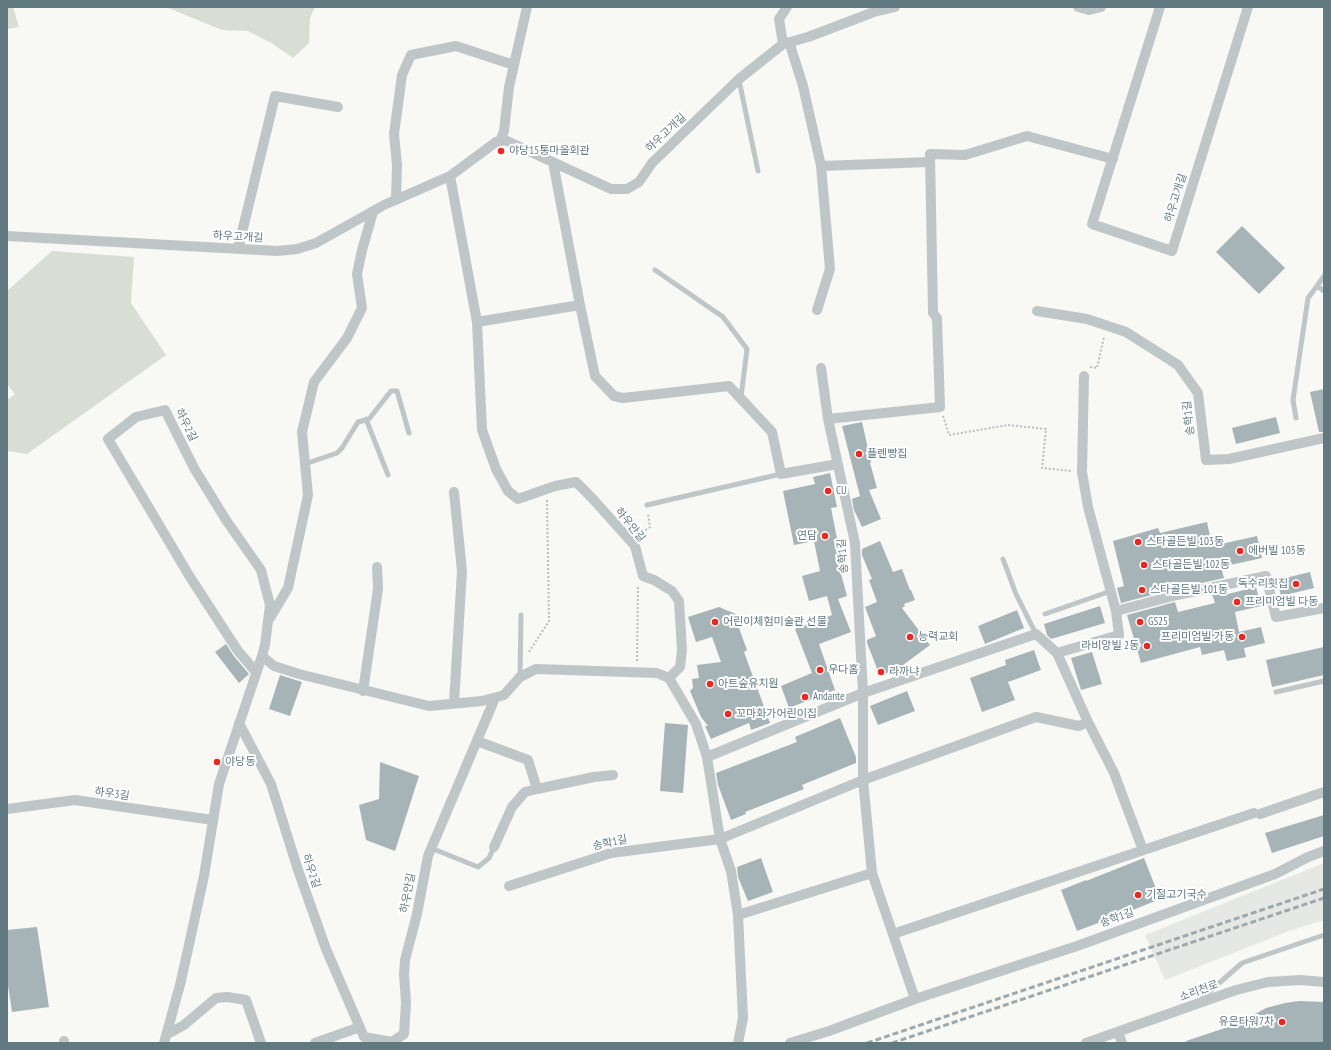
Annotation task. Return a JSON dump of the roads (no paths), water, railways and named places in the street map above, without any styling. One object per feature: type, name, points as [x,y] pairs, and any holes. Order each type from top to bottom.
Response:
[{"type":"street","points":[[500,141],[504,131],[509,87],[527,7]]},
{"type":"street","points":[[787,7],[779,19],[787,43],[792,48],[803,86],[821,166],[830,269],[817,310]]},
{"type":"street","name":"하우고개길","points":[[8,237],[276,252],[297,249],[316,243],[396,200],[450,176],[496,142],[505,140],[611,189],[627,189],[639,182],[652,163],[739,79],[787,43],[808,37],[874,12],[895,7]]},
{"type":"street","points":[[1078,7],[1089,10],[1101,7]]},
{"type":"street","name":"하우고개길","points":[[1160,7],[1092,224],[1172,251],[1248,7]]},
{"type":"street","points":[[396,200],[397,165],[394,134],[402,75],[411,55],[456,46],[514,66]]},
{"type":"street","points":[[238,249],[275,96],[338,107]]},
{"type":"street","points":[[828,419],[940,407],[937,318],[933,313],[930,154],[965,155],[1027,136],[1113,159]]},
{"type":"street","points":[[553,162],[595,376],[614,396],[623,398],[729,386],[772,432],[781,474],[838,464]]},
{"type":"street","points":[[821,166],[930,162]]},
{"type":"street","points":[[450,176],[477,322],[580,305]]},
{"type":"street","points":[[268,621],[288,588],[308,495],[302,432],[314,382],[347,338],[362,308],[357,274],[373,212]]},
{"type":"street","name":"송학1길","points":[[1038,311],[1087,319],[1126,332],[1178,365],[1198,393],[1206,460],[1229,459],[1324,438]]},
{"type":"street","name":"하우안길","points":[[477,322],[482,430],[496,469],[508,491],[518,499],[556,486],[576,482],[635,546],[643,576],[654,580],[672,591],[679,601],[682,650],[680,668],[669,678]]},
{"type":"street","name":"송학1길","points":[[821,368],[828,419],[855,543],[863,693],[863,780],[872,873],[915,999]]},
{"type":"street","points":[[1057,653],[1119,635],[1116,611],[1088,507],[1082,472],[1085,371]]},
{"type":"street","name":"하우2길","points":[[165,1039],[181,981],[204,876],[220,784],[265,646],[270,606],[261,570],[226,520],[194,468],[165,410],[136,417],[108,439],[190,578],[238,651],[256,672]]},
{"type":"street","points":[[454,492],[462,571],[454,703]]},
{"type":"street","points":[[363,691],[378,589],[378,567]]},
{"type":"street","points":[[1116,611],[1177,595],[1266,576],[1276,617],[1324,608]]},
{"type":"street","points":[[707,757],[863,693],[1036,634],[1057,653],[1088,722],[1114,773],[1143,850]]},
{"type":"street","points":[[262,656],[274,666],[299,674],[363,691],[429,706],[482,701],[504,695],[520,672],[536,669],[657,673],[669,678],[696,724],[707,757],[720,839],[731,870],[738,915],[743,1018],[738,1043]]},
{"type":"street","name":"하우안길","points":[[382,1042],[392,1042],[404,1034],[406,1003],[404,974],[405,960],[417,914],[428,856],[495,698]]},
{"type":"street","name":"송학1길","points":[[509,886],[611,853],[720,839],[863,780],[1036,717],[1079,726],[1088,722]]},
{"type":"street","name":"하우2길","points":[[239,723],[271,784],[298,870],[326,949],[364,1037],[382,1042]]},
{"type":"street","points":[[477,741],[528,760],[537,789]]},
{"type":"street","points":[[494,847],[512,807],[525,792],[594,777],[613,775]]},
{"type":"street","points":[[893,934],[1143,850],[1324,792]]},
{"type":"street","name":"하우3길","points":[[7,809],[75,800],[214,820]]},
{"type":"street","name":"송학1길","points":[[790,1043],[829,1031],[915,999],[1077,946],[1275,874],[1308,857],[1324,851]]},
{"type":"street","points":[[738,915],[872,873]]},
{"type":"street","name":"소리천로","points":[[1086,1043],[1236,990],[1268,982],[1300,980],[1324,982]]},
{"type":"street","name":"하우2길","points":[[165,1039],[216,998],[227,997],[246,1000],[261,1043]]},
{"type":"street","points":[[315,1043],[360,1027]]},
{"type":"street","points":[[1118,1032],[1122,1043]]},
{"type":"lane","points":[[739,79],[758,171]]},
{"type":"lane","points":[[655,270],[722,317],[747,349],[741,399]]},
{"type":"lane","points":[[1296,418],[1293,400],[1308,298],[1324,276]]},
{"type":"lane","points":[[1317,286],[1324,291]]},
{"type":"lane","points":[[305,464],[337,453],[342,448],[358,422],[369,419],[391,391],[397,391],[409,434]]},
{"type":"lane","points":[[366,420],[388,475]]},
{"type":"lane","points":[[647,505],[781,474]]},
{"type":"lane","points":[[1003,559],[1016,594],[1036,634]]},
{"type":"lane","points":[[1045,614],[1111,591]]},
{"type":"lane","points":[[520,672],[521,615]]},
{"type":"lane","points":[[1276,692],[1324,681]]},
{"type":"lane","points":[[431,848],[478,867],[489,858],[494,847]]},
{"type":"lane","points":[[1194,1005],[1242,963],[1324,935]]},
{"type":"railway","points":[[867,1043],[1324,889]]},
{"type":"railway","points":[[892,1043],[1324,898]]},
{"type":"place","name":"야당15통마을회관","points":[[501,151]]},
{"type":"place","name":"플렌빵집","points":[[859,454]]},
{"type":"place","name":"CU","points":[[828,491]]},
{"type":"place","name":"연담","points":[[825,536]]},
{"type":"place","name":"스타골든빌 103동","points":[[1138,542]]},
{"type":"place","name":"에버빌 103동","points":[[1240,551]]},
{"type":"place","name":"스타골든빌 102동","points":[[1144,565]]},
{"type":"place","name":"독수리횟집","points":[[1296,584]]},
{"type":"place","name":"스타골든빌 101동","points":[[1142,590]]},
{"type":"place","name":"프리미엄빌 다동","points":[[1237,602]]},
{"type":"place","name":"어린이체험미술관 선물","points":[[715,622]]},
{"type":"place","name":"GS25","points":[[1140,622]]},
{"type":"place","name":"능력교회","points":[[910,637]]},
{"type":"place","name":"프리미엄빌 가동","points":[[1242,637]]},
{"type":"place","name":"라비앙빌 2동","points":[[1147,646]]},
{"type":"place","name":"우다홈","points":[[820,670]]},
{"type":"place","name":"라까냐","points":[[881,672]]},
{"type":"place","name":"아트숲유치원","points":[[710,684]]},
{"type":"place","name":"Andante","points":[[805,697]]},
{"type":"place","name":"꼬마화가어린이집","points":[[728,714]]},
{"type":"place","name":"야당동","points":[[217,762]]},
{"type":"place","name":"기절고기국수","points":[[1138,895]]},
{"type":"place","name":"유은타워7차","points":[[1282,1022]]}]
